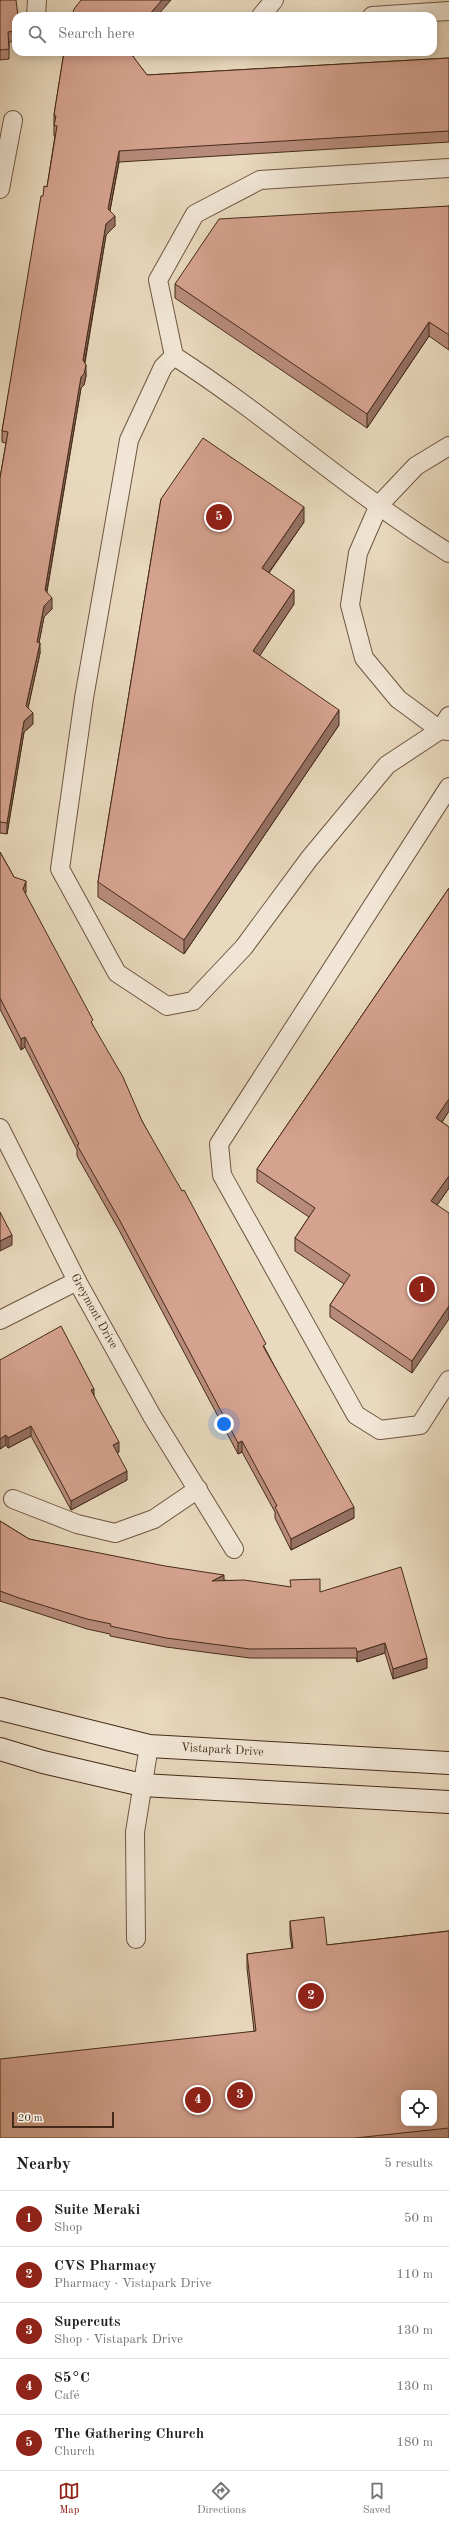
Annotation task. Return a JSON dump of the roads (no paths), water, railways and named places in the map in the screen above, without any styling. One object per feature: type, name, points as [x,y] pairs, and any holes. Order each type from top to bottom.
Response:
[{"type":"street","name":"Vistapark Drive","points":[[0,1709],[149,1746],[449,1763]]},
{"type":"street","points":[[0,1749],[43,1762],[142,1785],[449,1802]]},
{"type":"lane","points":[[36,12],[37,0]]},
{"type":"lane","points":[[264,12],[274,0]]},
{"type":"lane","points":[[434,12],[449,11]]},
{"type":"lane","points":[[0,188],[13,120]]},
{"type":"lane","points":[[449,168],[260,180],[195,214],[158,280],[174,356],[219,385],[379,505],[449,553]]},
{"type":"lane","points":[[174,356],[163,367],[129,440],[84,698],[60,869],[117,973],[167,1006],[193,1001],[244,947],[309,859],[387,765],[446,726],[398,699],[364,658],[350,606],[358,553],[379,505],[416,466],[449,446]]},
{"type":"lane","points":[[449,787],[220,1144],[222,1175],[356,1416],[380,1430],[420,1425],[449,1380]]},
{"type":"lane","name":"Greymont Drive","points":[[0,1128],[77,1281],[152,1416],[234,1548]]},
{"type":"lane","points":[[0,1320],[77,1281]]},
{"type":"lane","points":[[13,1498],[77,1524],[115,1533],[154,1519],[198,1489]]},
{"type":"lane","points":[[136,1940],[135,1832],[149,1746]]},
{"type":"place","name":"The Gathering Church","points":[[219,517]]},
{"type":"place","name":"Suite Meraki","points":[[422,1289]]},
{"type":"place","name":"CVS Pharmacy","points":[[311,1996]]},
{"type":"place","name":"Supercuts","points":[[240,2095]]},
{"type":"place","name":"85°C","points":[[198,2100]]}]
